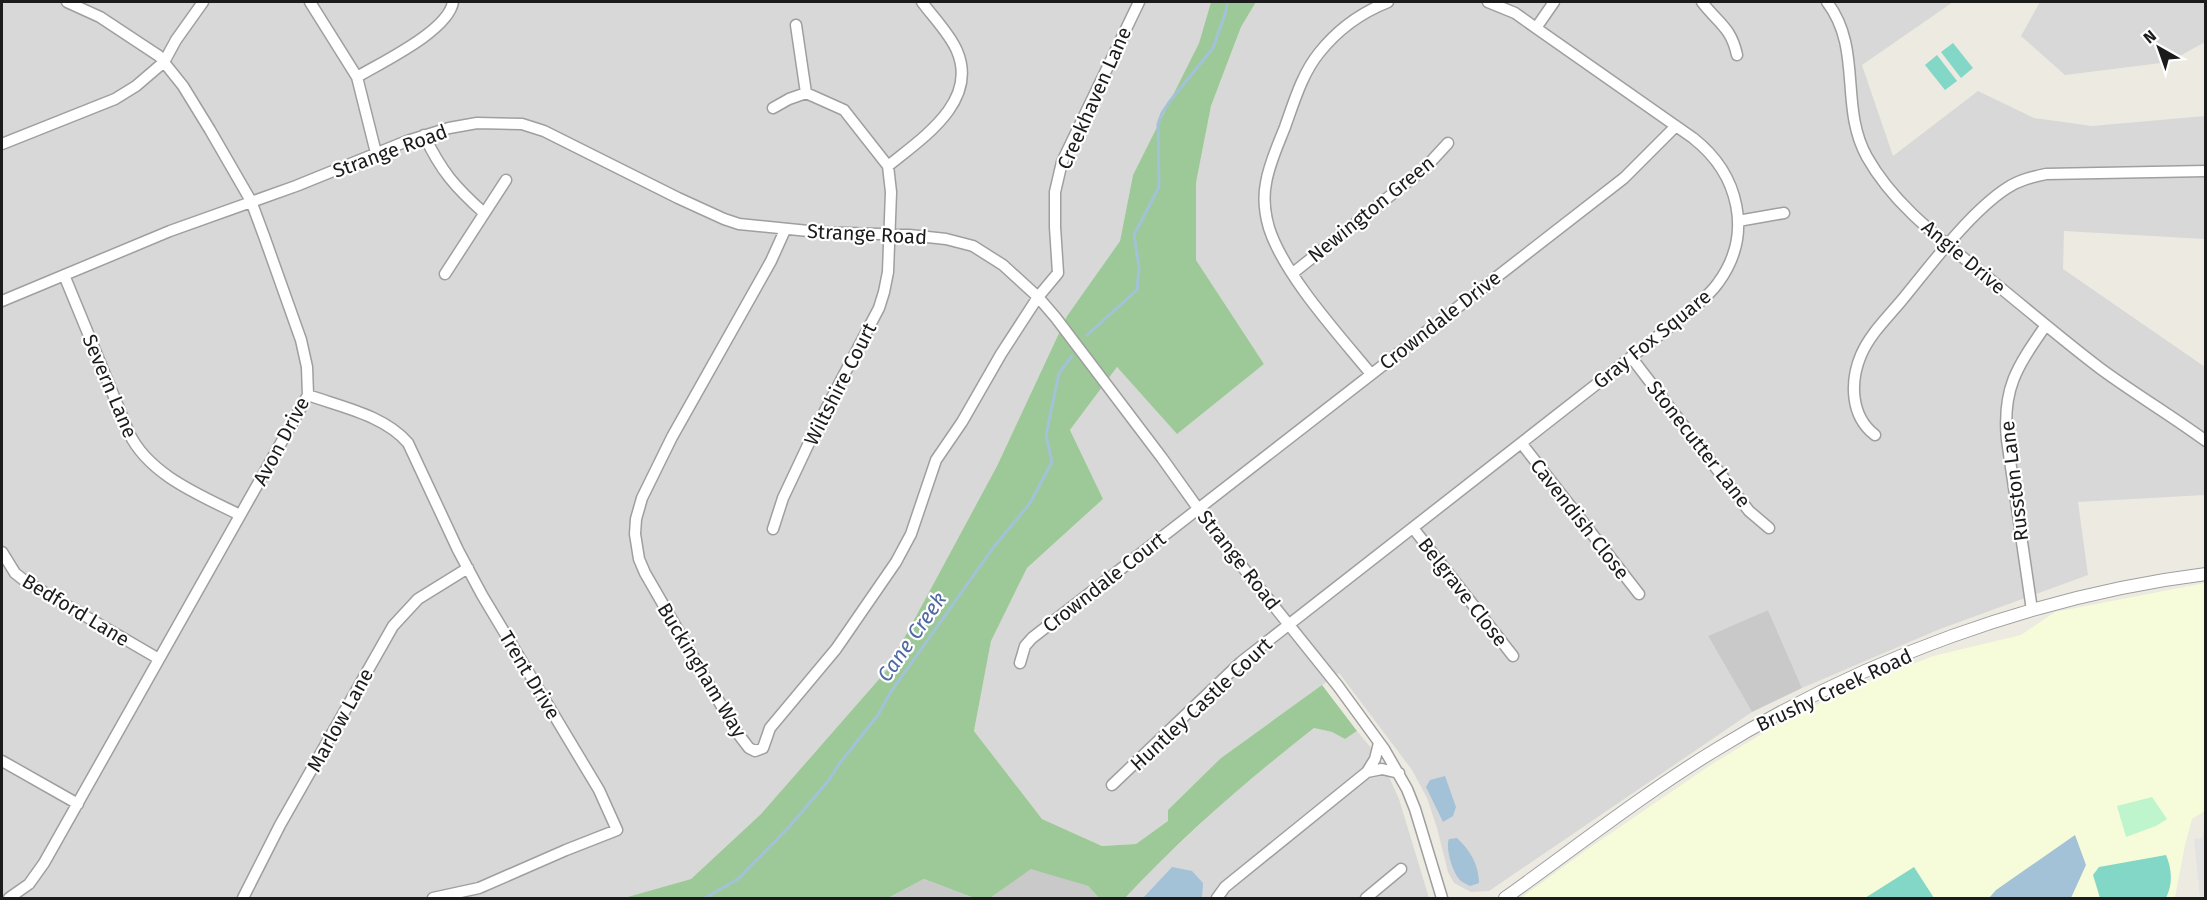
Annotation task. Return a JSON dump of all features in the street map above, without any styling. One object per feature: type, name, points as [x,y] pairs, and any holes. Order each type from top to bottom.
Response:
[{"type":"street","name":"Avon Drive","points":[[9,898],[26,894],[308,395],[307,367],[301,340],[251,201],[188,95],[159,56],[100,17],[67,2]]},
{"type":"street","points":[[2,144],[121,96],[136,86],[164,62],[176,40],[203,2]]},
{"type":"street","points":[[310,2],[357,77],[376,153]]},
{"type":"street","points":[[357,77],[433,31],[448,15],[453,2]]},
{"type":"street","points":[[773,108],[806,93],[844,110],[888,166],[943,120],[962,82],[961,63],[957,49],[922,2]]},
{"type":"street","name":"Creekhaven Lane","points":[[1038,297],[1058,273],[1055,192],[1062,162],[1139,2]]},
{"type":"street","points":[[1371,374],[1304,289],[1275,241],[1266,212],[1265,185],[1300,87],[1317,55],[1347,24],[1387,2]]},
{"type":"street","name":"Gray Fox Square","points":[[1289,624],[1685,315],[1718,284],[1727,270],[1734,250],[1738,220],[1735,194],[1721,168],[1699,143],[1515,13],[1488,2]]},
{"type":"street","points":[[1536,28],[1554,2]]},
{"type":"street","points":[[1702,2],[1730,33],[1737,55]]},
{"type":"street","name":"Angie Drive","points":[[1827,2],[1842,26],[1846,41],[1853,121],[1859,142],[1892,193],[1948,246],[2046,325],[2102,369],[2205,441]]},
{"type":"street","points":[[796,25],[806,93]]},
{"type":"street","name":"Strange Road","points":[[2,301],[170,231],[288,189],[424,135],[477,123],[499,122],[532,126],[724,219],[750,226],[946,239],[973,246],[1003,265],[1038,297],[1073,339],[1235,557],[1338,686],[1399,773],[1415,809],[1442,898]]},
{"type":"street","name":"Crowndale Drive","points":[[1199,509],[1623,178],[1640,164],[1676,126]]},
{"type":"street","points":[[424,135],[448,178],[484,213]]},
{"type":"street","name":"Newington Green","points":[[1293,273],[1425,168],[1448,143]]},
{"type":"street","name":"Wiltshire Court","points":[[773,529],[783,498],[816,428],[879,308],[887,279],[891,192],[888,166]]},
{"type":"street","points":[[1875,435],[1862,419],[1854,397],[1854,380],[1861,356],[1870,339],[1948,246],[1989,202],[2010,186],[2033,177],[2075,173],[2205,171]]},
{"type":"street","points":[[445,274],[506,180]]},
{"type":"street","points":[[1738,220],[1785,213]]},
{"type":"street","name":"Buckingham Way","points":[[785,230],[771,261],[654,470],[638,509],[635,534],[639,559],[645,573],[736,731],[748,748],[755,752],[763,748],[770,728],[836,649],[896,562],[911,534],[936,460],[1038,297]]},
{"type":"street","name":"Severn Lane","points":[[64,274],[124,423],[138,451],[154,466],[185,486],[240,515]]},
{"type":"street","name":"Russton Lane","points":[[2031,610],[2007,440],[2006,415],[2008,393],[2016,371],[2046,325]]},
{"type":"street","name":"Stonecutter Lane","points":[[1631,357],[1749,510],[1769,528]]},
{"type":"street","name":"Trent Drive","points":[[308,395],[377,420],[401,435],[415,455],[468,568],[598,790],[617,830],[479,888],[433,898]]},
{"type":"street","name":"Cavendish Close","points":[[1522,444],[1639,594]]},
{"type":"street","name":"Crowndale Court","points":[[1020,663],[1025,646],[1032,638],[1199,509]]},
{"type":"street","name":"Belgrave Close","points":[[1413,528],[1513,656]]},
{"type":"street","name":"Bedford Lane","points":[[2,552],[15,573],[24,581],[159,659]]},
{"type":"street","name":"Marlow Lane","points":[[243,898],[280,825],[393,626],[405,610],[418,599],[468,568]]},
{"type":"street","name":"Brushy Creek Road","points":[[1505,898],[1687,769],[1772,717],[1861,673],[1949,638],[2031,610],[2091,594],[2205,574]]},
{"type":"street","name":"Huntley Castle Court","points":[[1112,784],[1240,662],[1289,624]]},
{"type":"street","points":[[1217,898],[1225,887],[1367,772],[1375,759],[1379,743]]},
{"type":"street","points":[[2,761],[78,804]]},
{"type":"street","points":[[1367,772],[1382,769],[1399,773]]},
{"type":"street","points":[[1366,898],[1401,869]]},
{"type":"shaded area","points":[[2,2],[1211,2],[1199,43],[1133,175],[1120,241],[1067,316],[997,466],[887,670],[761,814],[691,879],[624,898],[2,898]]},
{"type":"shaded area","points":[[1256,2],[1953,2],[1862,65],[1893,156],[1978,91],[2034,118],[2092,126],[2205,116],[2205,239],[2064,231],[2063,269],[2205,367],[2205,495],[2078,502],[2088,575],[1940,629],[1802,688],[1768,610],[1708,636],[1752,712],[1489,891],[1471,892],[1454,883],[1448,872],[1427,798],[1412,770],[1339,673],[1221,758],[1169,821],[1136,844],[1102,846],[1042,819],[974,731],[991,640],[1027,568],[1103,499],[1070,430],[1117,367],[1177,433],[1264,364],[1196,260],[1196,183],[1211,106],[1241,27]]},
{"type":"shaded area","points":[[2040,2],[2205,2],[2205,42],[2169,62],[2065,75],[2021,36]]},
{"type":"shaded area","points":[[1953,43],[1973,68],[1961,78],[1941,52]]},
{"type":"shaded area","points":[[1937,55],[1957,81],[1945,90],[1925,65]]},
{"type":"shaded area","points":[[2205,583],[2205,811],[2192,819],[2175,898],[1521,898],[1709,766],[1770,729],[1841,692],[1933,656],[2021,635],[2055,612]]},
{"type":"shaded area","points":[[1768,610],[1802,688],[1752,712],[1708,636]]},
{"type":"shaded area","points":[[1314,728],[1332,732],[1345,739],[1357,731],[1372,749],[1399,799],[1429,898],[1125,898],[1218,807]]},
{"type":"shaded area","points":[[1445,776],[1456,807],[1453,816],[1443,822],[1426,787],[1430,780]]},
{"type":"shaded area","points":[[2152,797],[2167,819],[2156,826],[2126,837],[2117,806]]},
{"type":"shaded area","points":[[2205,825],[2205,898],[2200,898],[2194,839],[2202,838]]},
{"type":"shaded area","points":[[2075,835],[2086,865],[2071,898],[1989,898],[1996,890]]},
{"type":"shaded area","points":[[1457,838],[1473,858],[1479,883],[1470,886],[1461,881],[1455,873],[1448,843],[1449,839]]},
{"type":"shaded area","points":[[2166,855],[2171,876],[2166,898],[2100,898],[2093,875],[2099,867]]},
{"type":"shaded area","points":[[1172,867],[1192,871],[1203,883],[1202,898],[1143,898]]},
{"type":"shaded area","points":[[1914,867],[1934,898],[1865,898]]},
{"type":"shaded area","points":[[1031,868],[1088,886],[1099,898],[990,898]]},
{"type":"shaded area","points":[[924,879],[974,898],[888,898]]},
{"type":"green space","points":[[1211,2],[1256,2],[1241,27],[1211,106],[1196,183],[1196,260],[1264,364],[1177,434],[1117,367],[1070,430],[1103,499],[1027,568],[991,641],[974,731],[1042,819],[1102,846],[1136,844],[1168,821],[1168,810],[1221,758],[1322,685],[1357,731],[1345,739],[1332,732],[1314,728],[1216,809],[1125,898],[1099,898],[1088,886],[1031,869],[990,898],[974,898],[924,879],[888,898],[624,898],[691,879],[761,814],[887,670],[997,466],[1067,316],[1120,241],[1133,175],[1199,43]]},
{"type":"waterway","name":"Cane Creek","points":[[1087,335],[1137,290],[1139,267],[1134,235],[1159,187],[1158,124],[1170,101],[1213,48],[1227,2]]},
{"type":"waterway","name":"Cane Creek","points":[[705,898],[738,879],[790,826],[829,780],[878,715],[890,693],[993,548],[1030,503],[1052,462],[1046,435],[1059,373],[1072,356]]}]
